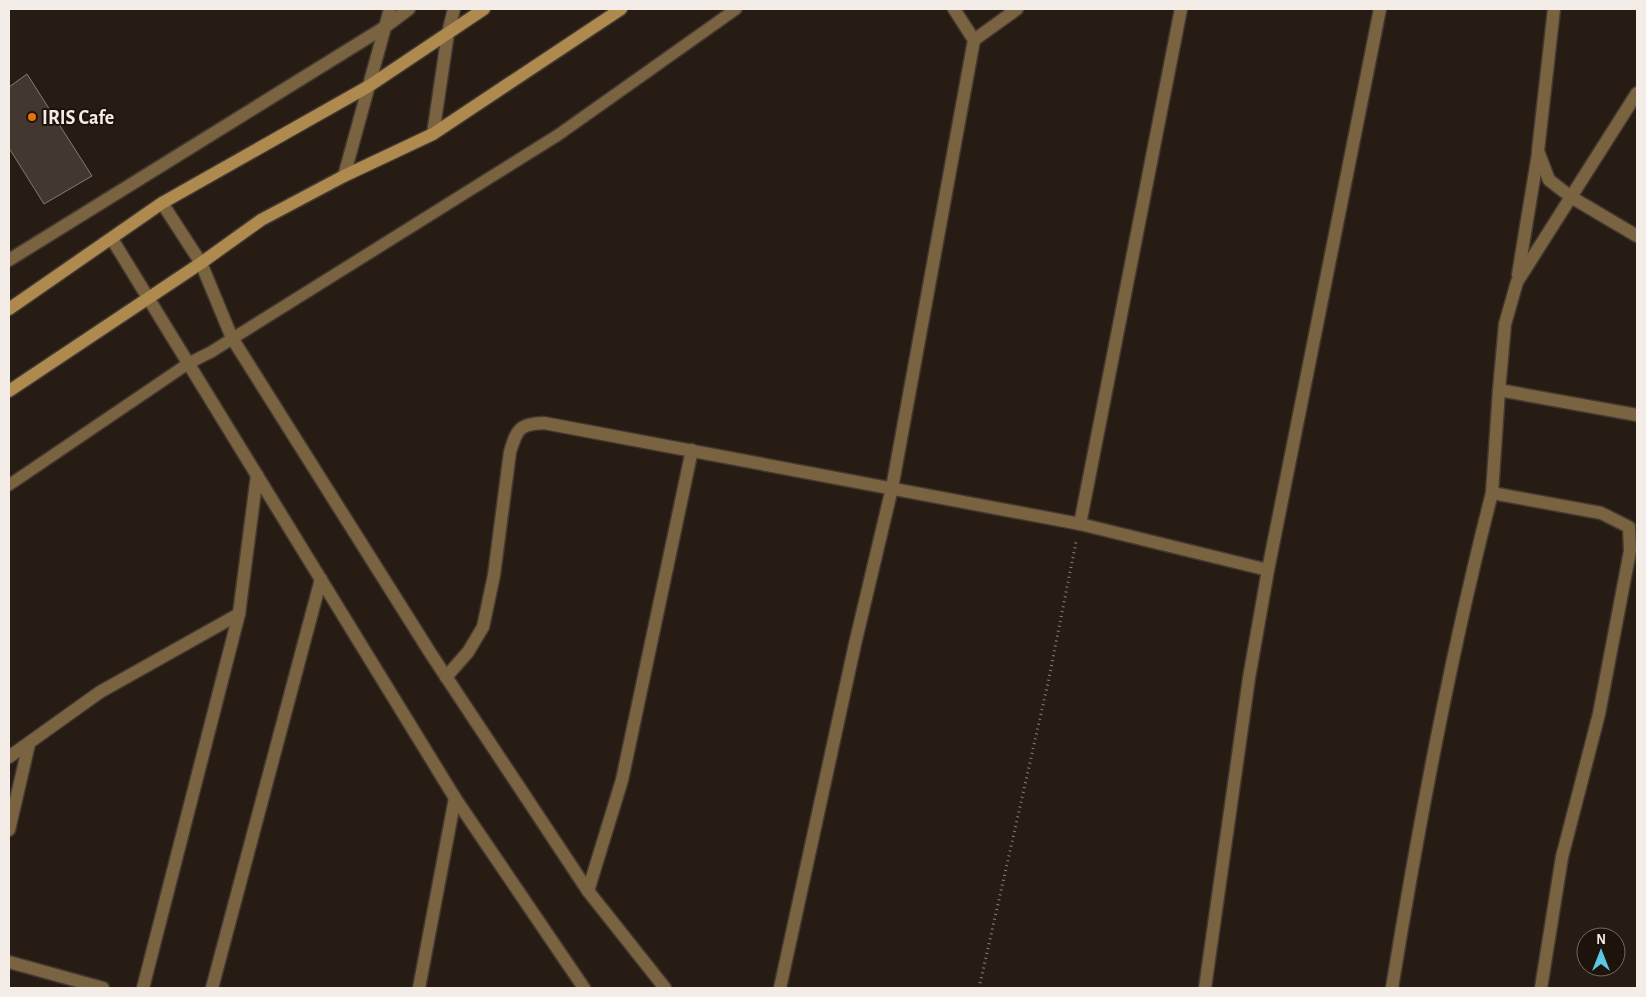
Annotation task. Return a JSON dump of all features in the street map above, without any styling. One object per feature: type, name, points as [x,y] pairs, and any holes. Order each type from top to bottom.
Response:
[{"type":"street","points":[[344,176],[390,9]]},
{"type":"street","points":[[9,260],[385,27],[408,9]]},
{"type":"street","points":[[433,134],[448,33],[454,9]]},
{"type":"street","points":[[9,309],[162,203],[368,86],[484,9]]},
{"type":"street","points":[[9,391],[202,263],[261,220],[344,176],[433,134],[622,9]]},
{"type":"street","points":[[780,988],[855,644],[892,488],[974,40],[954,9]]},
{"type":"street","points":[[974,40],[1017,9]]},
{"type":"street","points":[[1080,524],[1181,9]]},
{"type":"street","points":[[1204,988],[1249,678],[1268,570],[1380,9]]},
{"type":"street","points":[[1392,988],[1408,891],[1447,688],[1492,492],[1506,324],[1517,282],[1538,151],[1554,9]]},
{"type":"street","points":[[1517,282],[1637,93]]},
{"type":"street","points":[[1538,151],[1549,180],[1571,197],[1637,236]]},
{"type":"street","points":[[162,203],[202,263],[232,338],[446,677],[588,891],[665,988]]},
{"type":"street","points":[[112,239],[455,798],[584,988]]},
{"type":"street","points":[[1499,390],[1637,415]]},
{"type":"street","points":[[446,677],[468,652],[483,627],[494,575],[510,452],[516,433],[526,424],[544,422],[1080,524],[1268,570]]},
{"type":"street","points":[[588,891],[622,780],[692,450]]},
{"type":"street","points":[[143,988],[238,614],[256,475]]},
{"type":"street","points":[[1492,492],[1602,513],[1629,527],[1630,551],[1599,714],[1562,857],[1541,988]]},
{"type":"street","points":[[212,988],[320,579]]},
{"type":"street","points":[[9,757],[100,692],[238,614]]},
{"type":"street","points":[[9,830],[29,744]]},
{"type":"street","points":[[419,988],[455,798]]},
{"type":"street","points":[[9,962],[103,988]]},
{"type":"lane","points":[[9,485],[189,363],[558,135],[736,9]]},
{"type":"path","points":[[979,988],[1048,683],[1080,524]]},
{"type":"building","name":"IRIS Cafe","points":[[27,74],[92,176],[44,204],[9,148],[9,87]]},
{"type":"place","name":"IRIS Cafe","points":[[32,117]]}]
